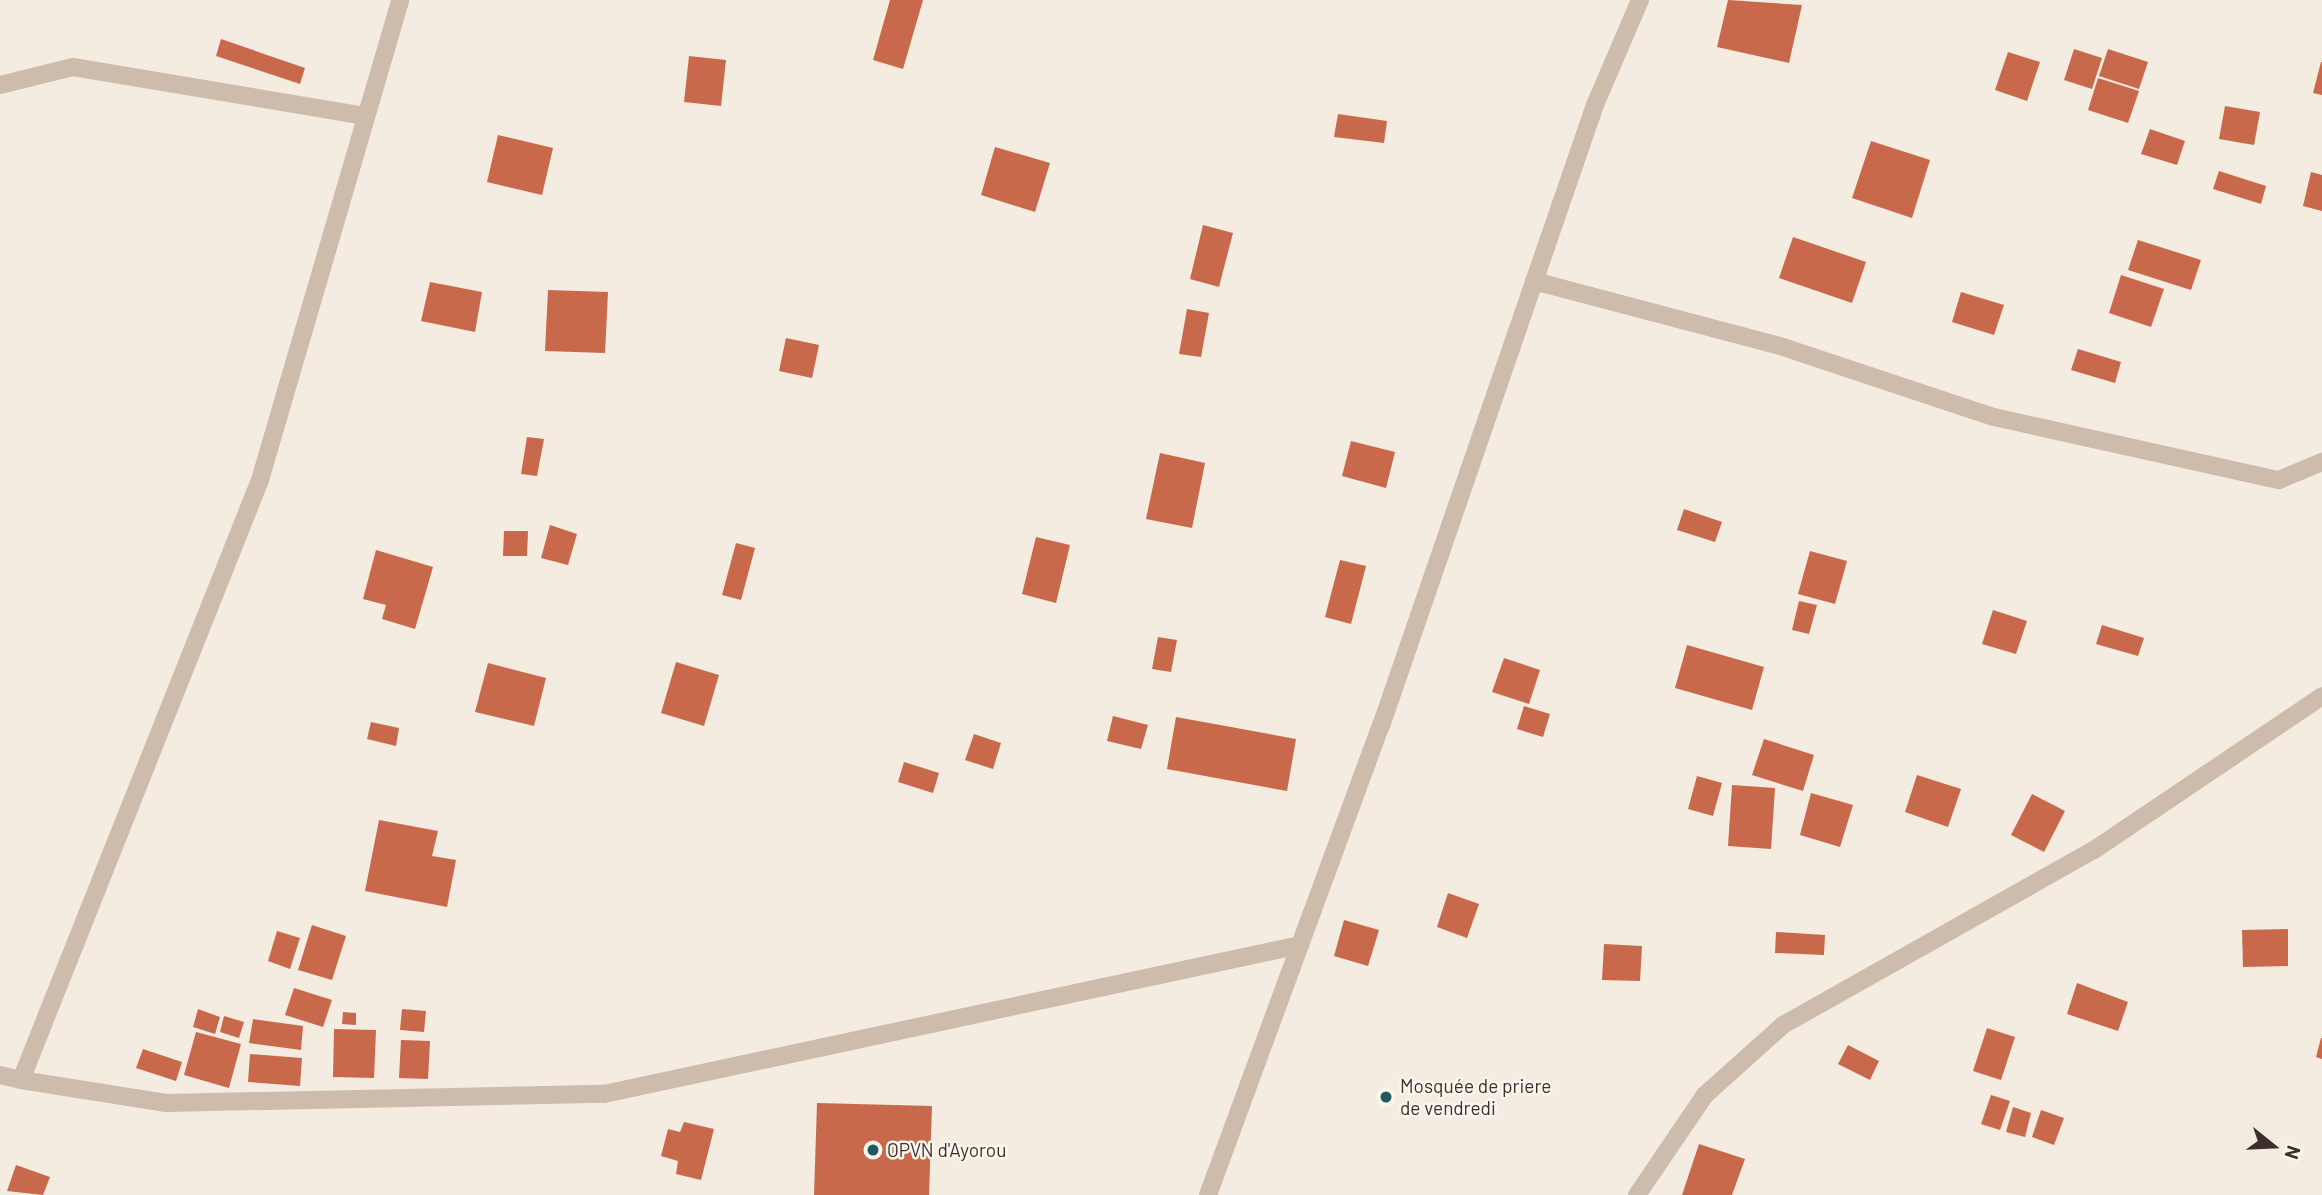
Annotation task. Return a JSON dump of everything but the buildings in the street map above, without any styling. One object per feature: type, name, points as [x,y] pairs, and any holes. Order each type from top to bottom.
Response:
[{"type":"street","points":[[20,1080],[260,480],[400,0]]},
{"type":"street","points":[[1208,1195],[1381,726],[1595,105],[1640,0]]},
{"type":"street","points":[[0,85],[73,67],[366,116]]},
{"type":"street","points":[[1534,282],[1780,345],[1994,417],[2279,481],[2322,462]]},
{"type":"street","points":[[1637,1195],[1705,1095],[1783,1025],[2094,850],[2322,696]]},
{"type":"street","points":[[0,1075],[166,1103],[604,1094],[1300,945]]},
{"type":"place","name":"Mosquée de priere de vendredi","points":[[1386,1097]]},
{"type":"place","name":"OPVN d'Ayorou","points":[[873,1150]]}]
